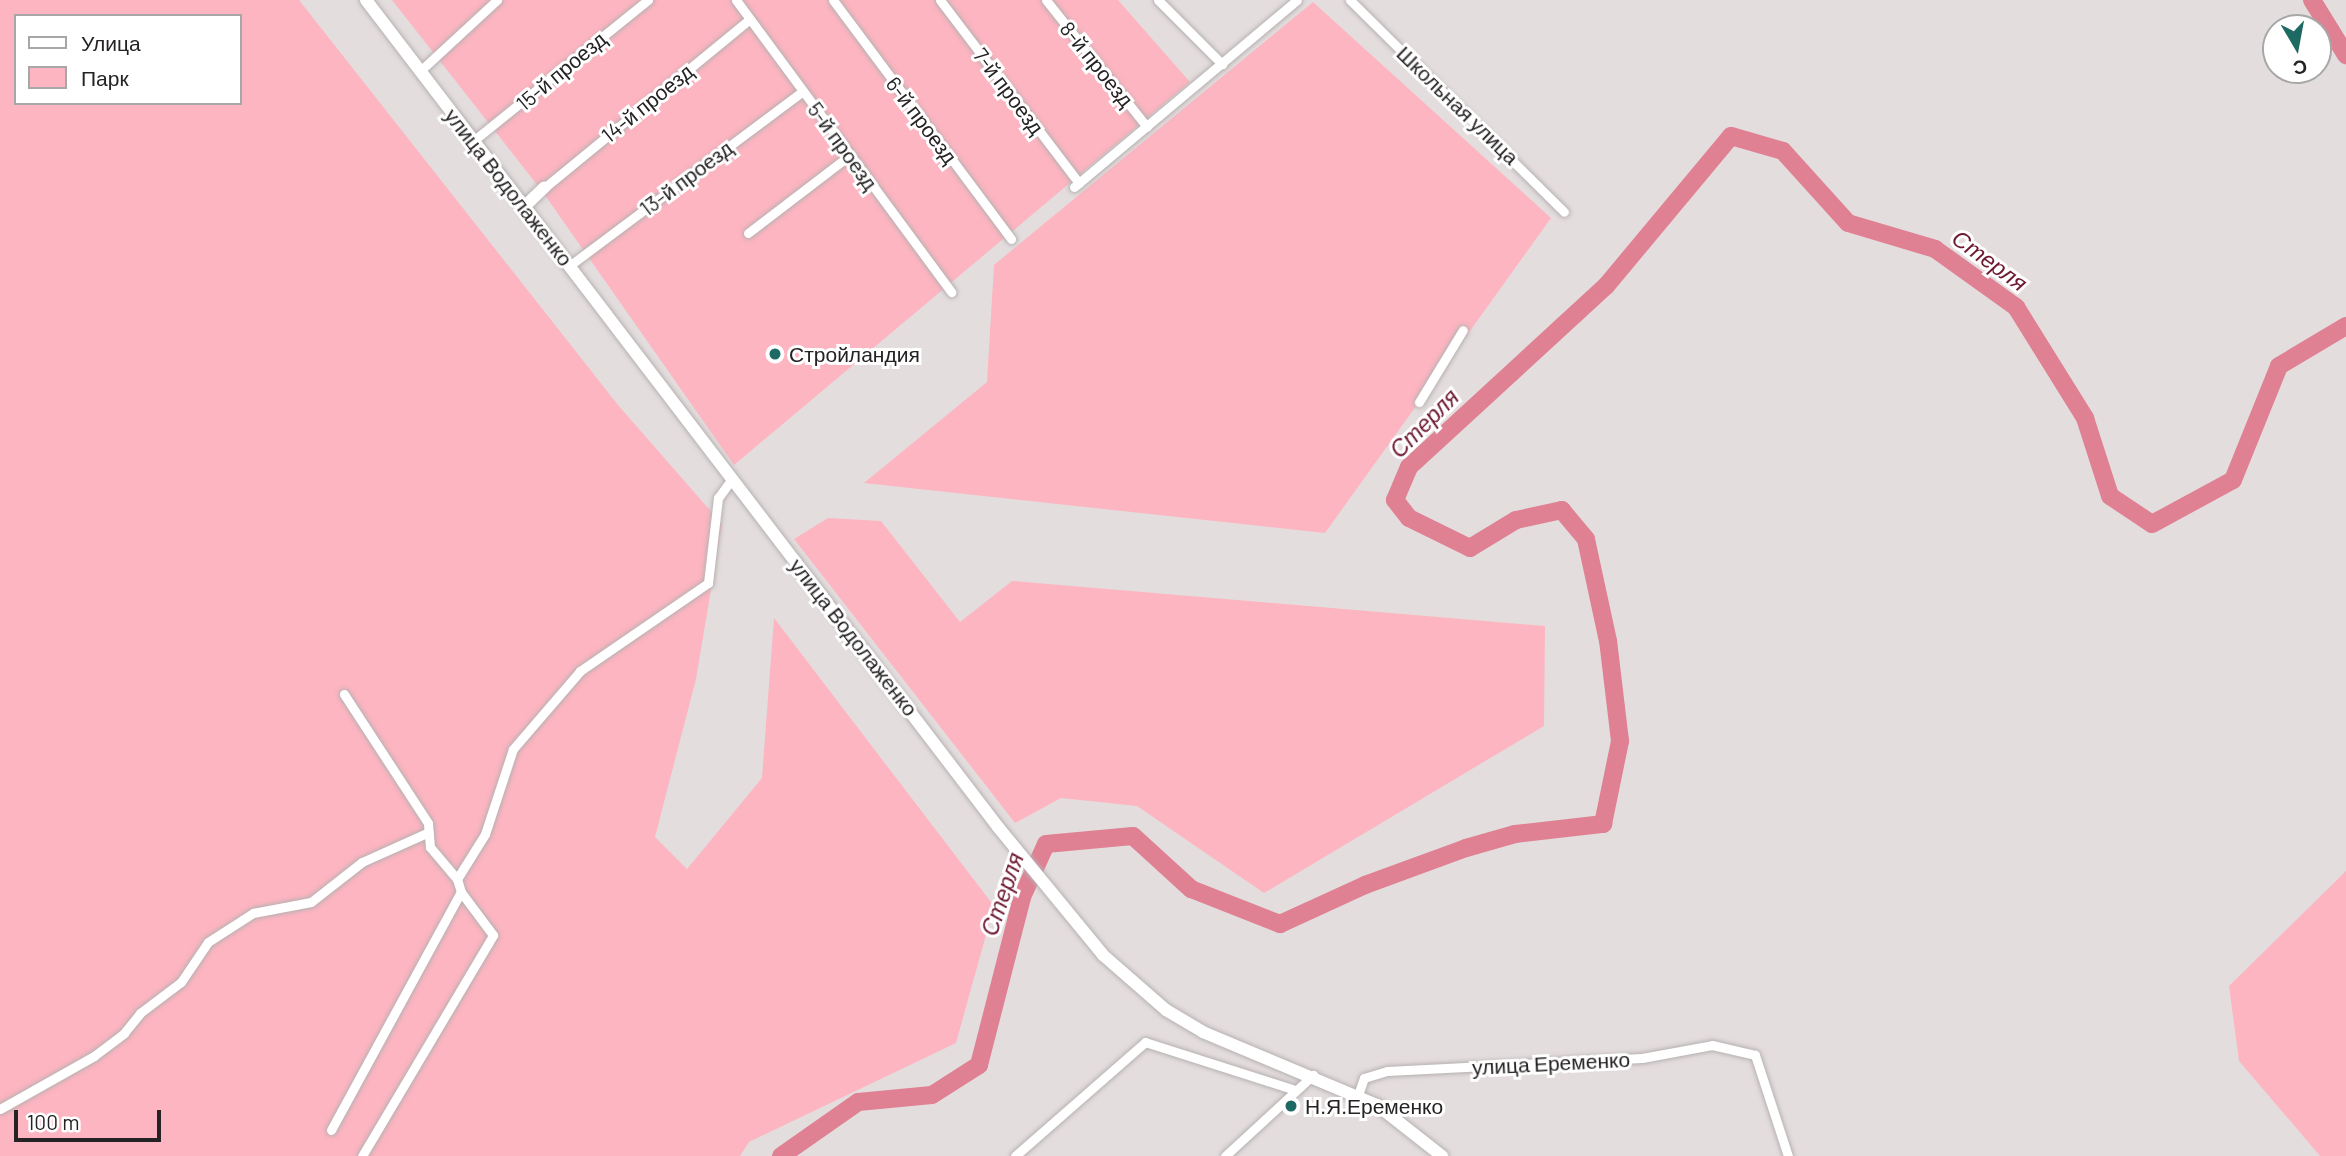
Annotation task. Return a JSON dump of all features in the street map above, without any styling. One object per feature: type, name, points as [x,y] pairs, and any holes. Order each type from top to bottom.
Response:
[{"type":"main road","name":"улица Водолаженко","points":[[366,0],[998,827],[1066,912],[1125,977],[1166,1010],[1203,1032],[1358,1095],[1395,1116],[1442,1156]]},
{"type":"main road","points":[[524,207],[544,188]]},
{"type":"street","points":[[420,71],[497,0]]},
{"type":"street","name":"15-й проезд","points":[[473,141],[648,0]]},
{"type":"street","name":"5-й проезд","points":[[736,0],[951,292]]},
{"type":"street","name":"6-й проезд","points":[[833,0],[1012,239]]},
{"type":"street","name":"7-й проезд","points":[[940,0],[1076,185],[1147,127]]},
{"type":"street","name":"8-й проезд","points":[[1046,0],[1147,127]]},
{"type":"street","points":[[1158,0],[1222,64]]},
{"type":"street","points":[[1147,127],[1297,0]]},
{"type":"street","name":"Школьная улица","points":[[1350,0],[1564,212]]},
{"type":"street","name":"14-й проезд","points":[[544,188],[750,19]]},
{"type":"street","name":"13-й проезд","points":[[569,266],[803,91]]},
{"type":"street","points":[[748,233],[850,155]]},
{"type":"street","points":[[1419,402],[1463,330]]},
{"type":"street","points":[[457,878],[485,834],[513,749],[580,671],[708,583],[718,498],[732,479]]},
{"type":"street","points":[[344,694],[428,822],[430,847],[457,878],[461,892],[493,935],[362,1156]]},
{"type":"street","points":[[0,1109],[94,1056],[124,1033],[140,1013],[181,982],[208,942],[253,913],[287,903],[311,902],[362,862],[429,832]]},
{"type":"street","points":[[331,1130],[461,892]]},
{"type":"street","points":[[1015,1156],[1145,1042],[1295,1090]]},
{"type":"street","name":"улица Еременко","points":[[1358,1095],[1364,1078],[1387,1071],[1642,1058],[1712,1045],[1755,1055],[1788,1156]]},
{"type":"street","points":[[1225,1156],[1313,1075]]},
{"type":"green space","points":[[0,0],[299,0],[618,405],[722,524],[696,679],[655,837],[687,869],[762,778],[774,618],[994,906],[956,1043],[749,1142],[740,1156],[0,1156]]},
{"type":"green space","points":[[392,0],[1118,0],[1190,82],[734,465],[542,191]]},
{"type":"green space","points":[[1313,2],[1551,218],[1325,533],[864,483],[987,382],[994,265]]},
{"type":"green space","points":[[828,518],[881,521],[960,622],[1012,581],[1545,626],[1544,726],[1264,893],[1137,806],[1061,798],[1015,823],[794,539]]},
{"type":"green space","points":[[2346,871],[2346,1156],[2320,1156],[2239,1061],[2229,986]]},
{"type":"waterway","name":"Стерля","points":[[2312,0],[2346,55]]},
{"type":"waterway","name":"Стерля","points":[[781,1156],[858,1102],[932,1095],[979,1065],[1022,897],[1046,844],[1133,836],[1191,889],[1280,924],[1365,885],[1466,848],[1515,834],[1603,824],[1620,741],[1608,641],[1586,539],[1562,510],[1516,520],[1470,548],[1409,518],[1395,500],[1409,467],[1606,286],[1731,136],[1783,151],[1848,223],[1935,249],[2016,307],[2085,418],[2110,496],[2152,524],[2233,480],[2279,366],[2346,326]]},
{"type":"place","name":"Стройландия","points":[[775,354]]},
{"type":"place","name":"Н.Я.Еременко","points":[[1291,1106]]}]
